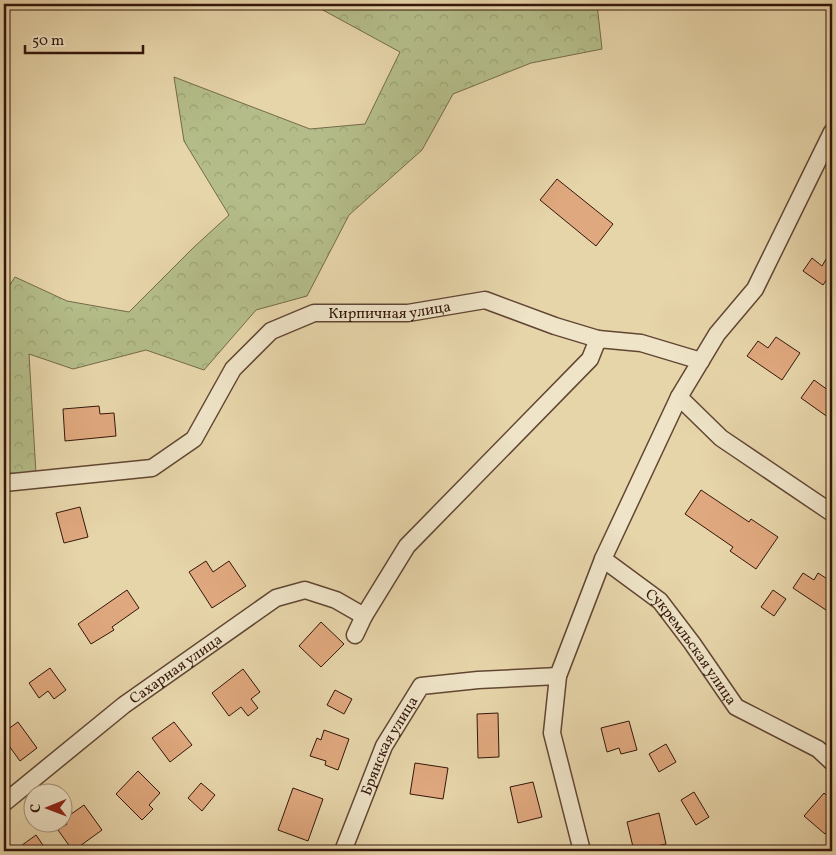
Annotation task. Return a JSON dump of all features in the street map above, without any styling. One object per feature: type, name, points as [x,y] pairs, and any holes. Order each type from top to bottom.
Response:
[{"type":"street","points":[[582,851],[552,733],[558,676],[604,559],[679,397],[717,334],[755,289],[832,132]]},
{"type":"street","name":"Кирпичная улица","points":[[4,483],[152,468],[194,439],[233,369],[271,331],[314,313],[408,313],[485,300],[555,326],[598,339],[641,343],[701,361]]},
{"type":"street","points":[[355,635],[364,616],[406,546],[590,358],[598,339]]},
{"type":"street","points":[[679,397],[721,438],[832,513]]},
{"type":"street","name":"Сукремльская улица","points":[[604,559],[660,601],[736,707],[818,749],[832,762]]},
{"type":"street","name":"Сахарная улица","points":[[4,803],[124,705],[276,598],[305,590],[336,600],[364,616]]},
{"type":"street","name":"Брянская улица","points":[[343,851],[384,746],[421,686],[478,680],[558,676]]},
{"type":"green space","points":[[313,4],[597,4],[602,49],[531,63],[453,94],[422,150],[349,215],[307,296],[256,310],[204,370],[146,350],[73,369],[29,354],[36,474],[4,473],[4,294],[15,277],[67,301],[129,312],[229,215],[184,141],[174,77],[310,129],[365,124],[400,52]]},
{"type":"building","points":[[557,179],[613,224],[596,246],[540,200]]},
{"type":"building","points":[[832,249],[832,272],[823,285],[803,271],[812,258],[822,266]]},
{"type":"building","points":[[776,337],[800,353],[782,380],[747,356],[758,341],[768,348]]},
{"type":"building","points":[[814,380],[832,393],[832,420],[801,398]]},
{"type":"building","points":[[99,406],[100,414],[114,413],[116,436],[65,441],[63,409]]},
{"type":"building","points":[[701,490],[749,522],[751,519],[778,537],[756,569],[730,551],[733,547],[685,514]]},
{"type":"building","points":[[80,507],[88,537],[64,543],[56,513]]},
{"type":"building","points":[[206,561],[213,572],[229,561],[246,586],[212,608],[189,572]]},
{"type":"building","points":[[803,573],[814,580],[818,573],[832,582],[832,614],[793,588]]},
{"type":"building","points":[[127,590],[139,608],[112,627],[114,630],[91,644],[78,624]]},
{"type":"building","points":[[773,590],[786,599],[774,616],[761,607]]},
{"type":"building","points":[[321,622],[344,644],[321,667],[299,646]]},
{"type":"building","points":[[50,668],[66,690],[54,699],[48,691],[39,698],[29,683]]},
{"type":"building","points":[[243,669],[260,692],[251,699],[258,708],[248,716],[241,707],[229,716],[212,693]]},
{"type":"building","points":[[335,690],[352,699],[344,714],[327,705]]},
{"type":"building","points":[[498,713],[499,757],[478,758],[477,714]]},
{"type":"building","points":[[629,721],[637,750],[621,754],[619,748],[607,752],[601,728]]},
{"type":"building","points":[[18,722],[37,748],[20,761],[4,739],[4,732]]},
{"type":"building","points":[[174,722],[192,745],[170,762],[152,738]]},
{"type":"building","points":[[324,730],[349,739],[338,770],[325,765],[326,761],[310,756],[317,738],[321,740]]},
{"type":"building","points":[[666,744],[676,762],[659,772],[649,754]]},
{"type":"building","points":[[415,763],[448,768],[443,799],[410,794]]},
{"type":"building","points":[[138,771],[160,793],[149,805],[153,809],[142,820],[116,794]]},
{"type":"building","points":[[533,782],[542,817],[518,823],[510,787]]},
{"type":"building","points":[[201,783],[215,795],[202,811],[188,798]]},
{"type":"building","points":[[293,788],[323,799],[308,841],[278,830]]},
{"type":"building","points":[[694,792],[709,817],[696,825],[681,800]]},
{"type":"building","points":[[824,793],[832,801],[832,826],[825,834],[804,816]]},
{"type":"building","points":[[84,805],[102,830],[73,851],[59,832],[72,832],[72,813]]},
{"type":"building","points":[[659,813],[666,844],[634,851],[627,822]]},
{"type":"building","points":[[36,835],[47,851],[14,851]]}]
